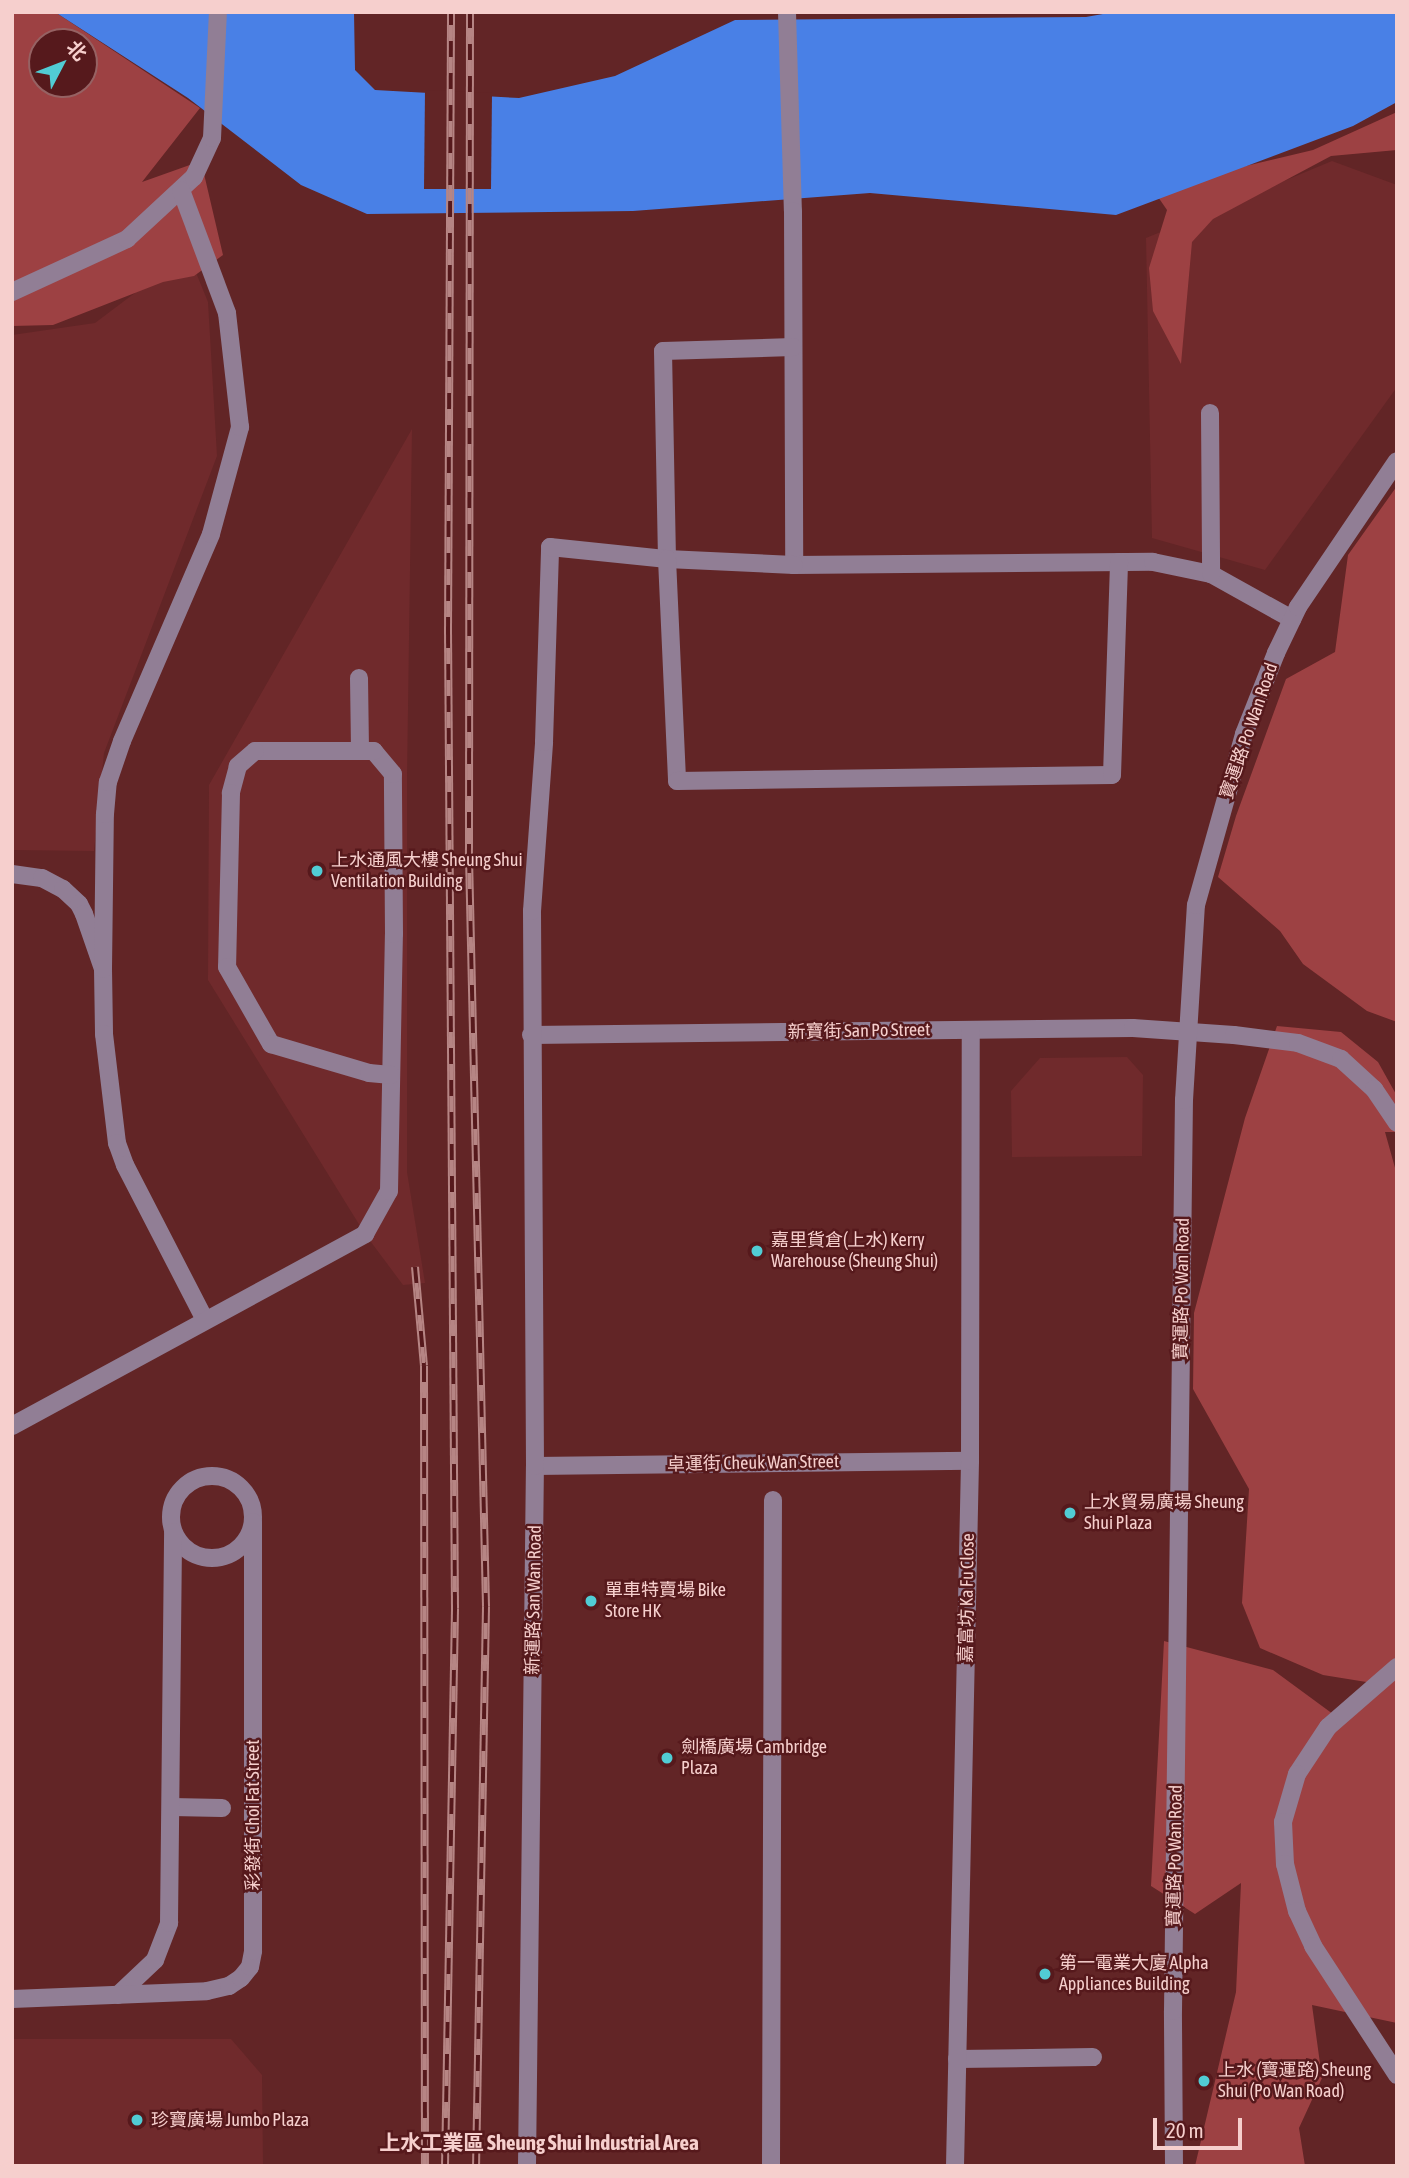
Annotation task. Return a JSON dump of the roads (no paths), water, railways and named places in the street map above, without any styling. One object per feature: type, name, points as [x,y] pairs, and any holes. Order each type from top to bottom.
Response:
[{"type":"street","points":[[12,292],[127,239],[194,177],[212,138],[218,12]]},
{"type":"street","points":[[787,12],[793,211],[794,565]]},
{"type":"street","points":[[181,190],[227,313],[240,427],[211,534],[122,741],[108,782],[104,814],[104,1034],[117,1143],[125,1165],[205,1320]]},
{"type":"street","points":[[793,347],[663,351],[667,559],[677,781],[1112,775],[1119,562]]},
{"type":"street","points":[[1210,412],[1211,574]]},
{"type":"street","name":"寶運路 Po Wan Road","points":[[1174,2166],[1173,2011],[1187,1031],[1196,905],[1244,734],[1292,619],[1397,461]]},
{"type":"street","name":"新運路 San Wan Road","points":[[527,2166],[535,1466],[532,911],[544,742],[550,547],[667,559]]},
{"type":"street","points":[[667,559],[794,565],[1153,562],[1211,574],[1292,619]]},
{"type":"street","points":[[359,678],[360,751]]},
{"type":"street","points":[[12,1426],[365,1234],[389,1191],[391,1075],[393,774],[373,751],[255,751],[238,766],[231,793],[227,967],[271,1044],[369,1073],[391,1075]]},
{"type":"street","points":[[12,874],[42,878],[63,890],[79,904],[96,943],[103,969]]},
{"type":"street","name":"新寶街 San Po Street","points":[[531,1035],[1133,1028],[1298,1042],[1341,1059],[1374,1089],[1397,1123]]},
{"type":"street","name":"嘉富坊 Ka Fu Close","points":[[956,2166],[970,1461],[971,1030]]},
{"type":"street","name":"卓運街 Cheuk Wan Street","points":[[535,1466],[970,1461]]},
{"type":"street","name":"彩發街 Choi Fat Street","points":[[12,1999],[118,1995],[207,1991],[229,1986],[241,1978],[250,1967],[253,1938],[253,1522],[248,1495],[227,1478],[213,1475],[188,1483],[178,1493],[172,1505],[172,1903],[164,1942],[155,1960],[118,1995]]},
{"type":"street","points":[[771,2166],[773,1500]]},
{"type":"street","points":[[173,1532],[191,1552],[217,1558],[241,1546],[250,1535],[253,1522]]},
{"type":"street","points":[[1397,1667],[1328,1727],[1297,1774],[1283,1822],[1285,1864],[1297,1911],[1312,1946],[1397,2075]]},
{"type":"street","points":[[172,1807],[222,1808]]},
{"type":"street","points":[[957,2059],[1093,2057]]},
{"type":"water","points":[[55,12],[354,12],[355,70],[375,90],[519,98],[615,76],[735,20],[1086,17],[1114,12],[1397,12],[1397,102],[1353,126],[1116,215],[870,193],[633,211],[367,214],[301,185],[188,98],[98,40],[98,28],[80,28]]},
{"type":"railway","points":[[445,2166],[455,1608],[448,633],[451,12]]},
{"type":"railway","points":[[470,12],[469,857],[486,1607],[476,2166]]},
{"type":"railway","points":[[415,1267],[424,1366],[425,2166]]},
{"type":"place","name":"上水通風大樓 Sheung Shui Ventilation Building","points":[[317,871]]},
{"type":"place","name":"嘉里貨倉(上水) Kerry Warehouse (Sheung Shui)","points":[[757,1251]]},
{"type":"place","name":"上水貿易廣場 Sheung Shui Plaza","points":[[1070,1513]]},
{"type":"place","name":"單車特賣場 Bike Store HK","points":[[591,1601]]},
{"type":"place","name":"劍橋廣場 Cambridge Plaza","points":[[667,1758]]},
{"type":"place","name":"第一電業大廈 Alpha Appliances Building","points":[[1045,1974]]},
{"type":"place","name":"上水 (寶運路) Sheung Shui (Po Wan Road)","points":[[1204,2081]]},
{"type":"place","name":"珍寶廣場 Jumbo Plaza","points":[[137,2120]]},
{"type":"district","name":"上水工業區 Sheung Shui Industrial Area","points":[[539,2142]]}]
